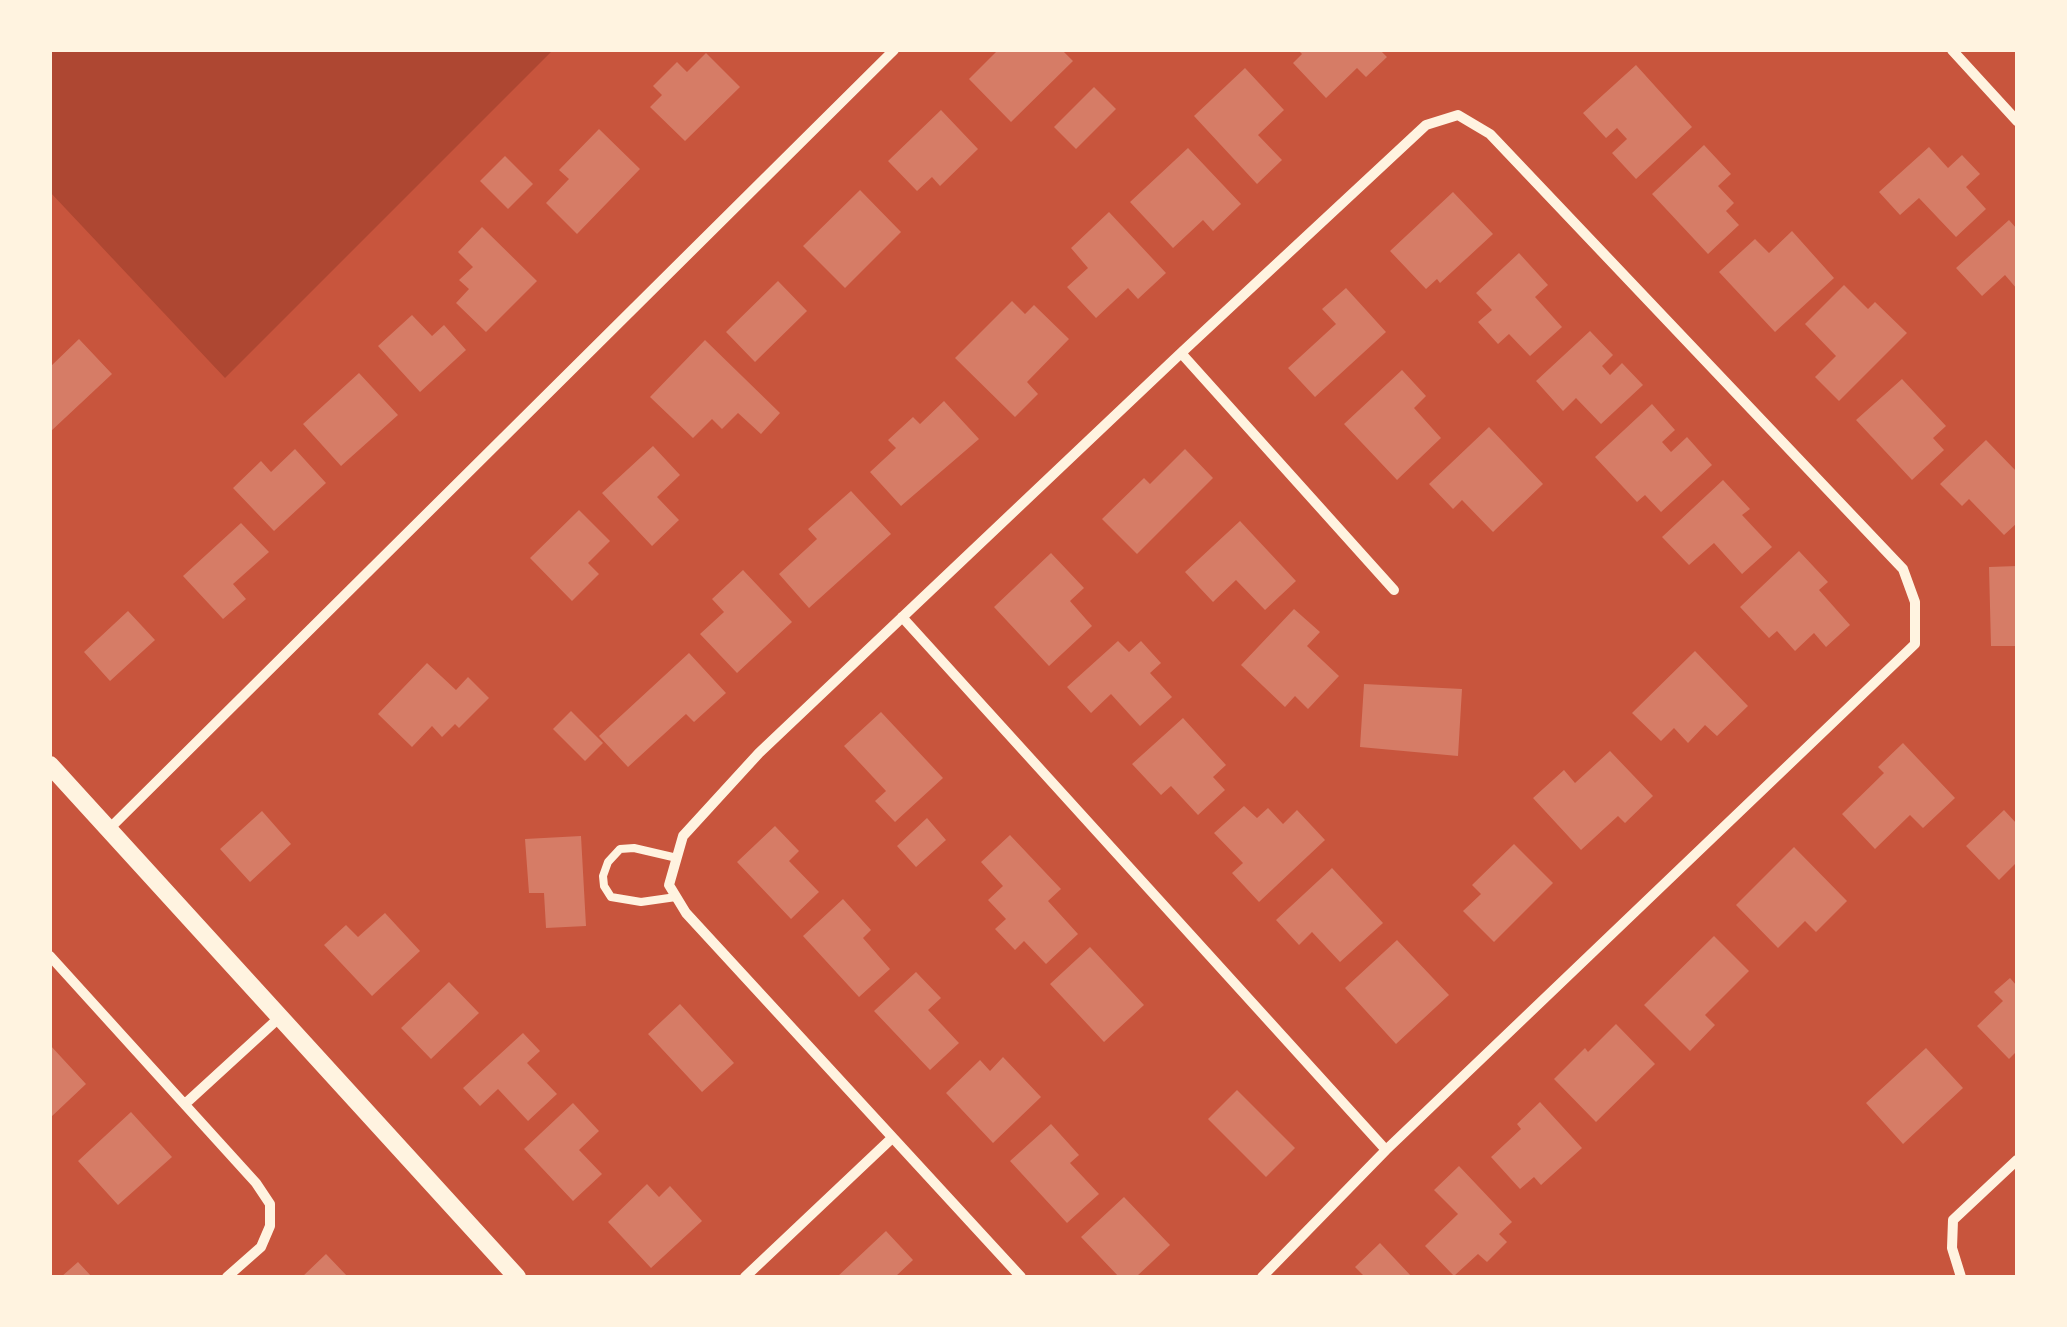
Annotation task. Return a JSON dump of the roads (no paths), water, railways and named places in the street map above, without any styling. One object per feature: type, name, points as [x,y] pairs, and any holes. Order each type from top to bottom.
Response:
[{"type":"street","points":[[108,829],[894,50]]},
{"type":"street","points":[[1952,50],[2017,120]]},
{"type":"street","points":[[1021,1277],[686,913],[668,884],[683,836],[759,754],[902,617],[1426,125],[1458,115],[1490,134],[1903,569],[1916,602],[1915,644],[1386,1150],[1262,1277]]},
{"type":"street","points":[[1181,353],[1394,590]]},
{"type":"street","points":[[902,617],[1386,1150]]},
{"type":"street","points":[[50,765],[517,1277]]},
{"type":"street","points":[[50,956],[256,1183],[270,1204],[270,1226],[261,1247],[227,1277]]},
{"type":"street","points":[[185,1104],[280,1018]]},
{"type":"street","points":[[745,1277],[890,1138]]},
{"type":"street","points":[[1960,1277],[1952,1248],[1953,1220],[2017,1160]]},
{"type":"lane","points":[[676,897],[641,902],[611,897],[603,876],[608,862],[620,849],[634,848],[677,858]]}]
